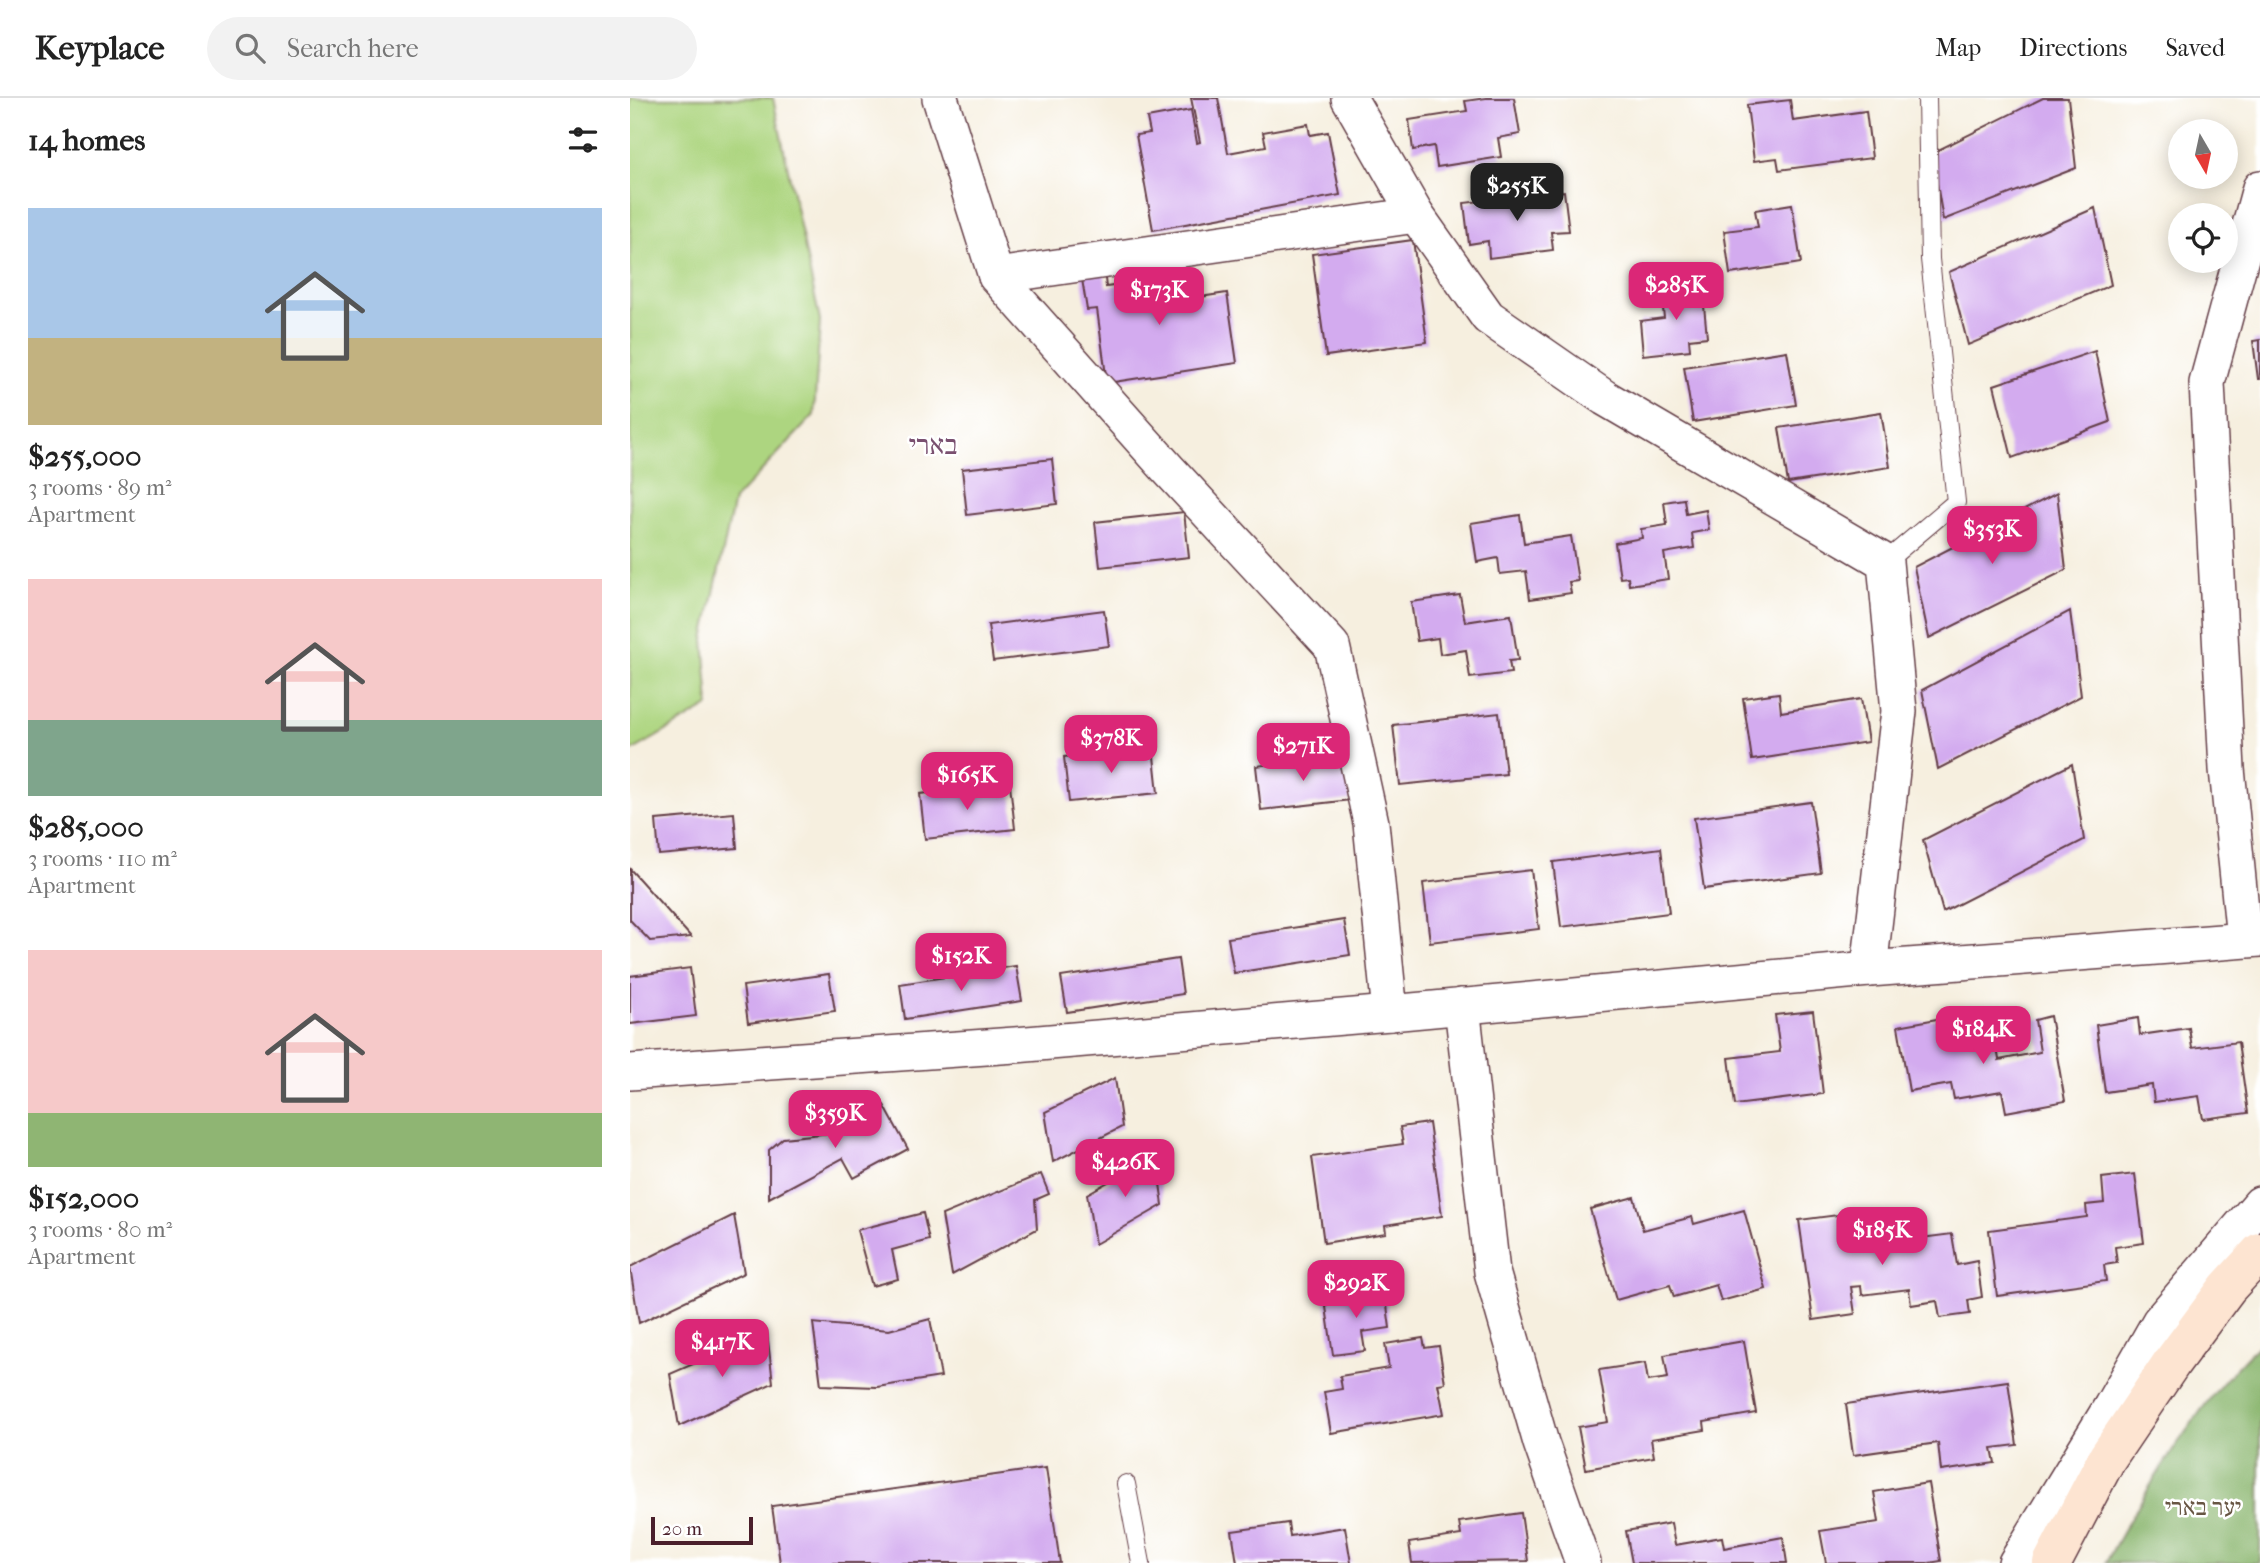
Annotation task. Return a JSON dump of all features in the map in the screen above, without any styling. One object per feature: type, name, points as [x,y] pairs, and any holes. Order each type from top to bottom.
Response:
[{"type":"street","points":[[940,98],[996,276],[1167,468],[1332,646],[1371,823],[1390,1013]]},
{"type":"street","points":[[1349,98],[1416,215],[1488,317],[1605,398],[1885,562],[1899,710],[1869,969]]},
{"type":"street","points":[[630,1072],[1015,1045],[1869,969],[2252,939],[2227,769],[2207,383],[2260,188]]},
{"type":"street","points":[[996,276],[1416,215]]},
{"type":"street","points":[[1462,1006],[1492,1272],[1541,1444],[1583,1563]]},
{"type":"street","points":[[2016,1563],[2160,1321],[2260,1204]]},
{"type":"street","points":[[2052,1563],[2107,1458],[2188,1341],[2227,1289],[2260,1252]]},
{"type":"lane","points":[[1885,562],[1956,502],[1930,259],[1927,98]]},
{"type":"lane","points":[[1126,1484],[1141,1563]]},
{"type":"green space","points":[[630,98],[773,98],[820,321],[814,415],[734,500],[704,639],[709,706],[630,752]]},
{"type":"green space","name":"יער בארי","points":[[2260,1344],[2260,1563],[2106,1563],[2139,1504],[2194,1420],[2218,1388]]},
{"type":"building","points":[[1191,98],[1218,98],[1228,153],[1266,146],[1263,132],[1308,124],[1310,135],[1328,132],[1340,195],[1153,230],[1136,135],[1150,133],[1147,118],[1191,110],[1197,143],[1200,142]]},
{"type":"building","points":[[1514,98],[1520,134],[1498,138],[1501,157],[1437,167],[1434,146],[1413,150],[1409,120],[1467,111],[1465,101]]},
{"type":"building","points":[[2043,98],[2068,98],[2076,168],[1943,220],[1932,153]]},
{"type":"building","points":[[1790,100],[1793,121],[1866,111],[1872,158],[1779,170],[1777,158],[1754,161],[1747,105]]},
{"type":"building","points":[[1564,191],[1569,231],[1551,232],[1553,250],[1489,258],[1488,241],[1469,244],[1464,203]]},
{"type":"building","points":[[1792,204],[1801,263],[1730,274],[1724,231],[1758,227],[1755,210]]},
{"type":"building","points":[[2095,208],[2111,285],[1968,345],[1949,272]]},
{"type":"building","points":[[1413,240],[1427,342],[1326,356],[1312,254]]},
{"type":"building","points":[[1104,270],[1106,287],[1196,274],[1200,297],[1227,293],[1237,363],[1107,383],[1097,309],[1087,310],[1081,273]]},
{"type":"building","points":[[1702,285],[1707,337],[1689,339],[1690,350],[1643,355],[1640,321],[1664,318],[1661,289]]},
{"type":"building","points":[[2260,340],[2260,379],[2258,379],[2253,341]]},
{"type":"building","points":[[1787,351],[1796,405],[1693,422],[1684,367]]},
{"type":"building","points":[[2095,351],[2110,422],[2012,458],[1994,385]]},
{"type":"building","points":[[1881,412],[1890,467],[1788,483],[1779,428]]},
{"type":"building","points":[[1052,459],[1057,504],[967,515],[962,469]]},
{"type":"building","points":[[2057,493],[2066,570],[1929,638],[1914,567]]},
{"type":"building","points":[[1684,499],[1686,514],[1706,510],[1709,530],[1692,533],[1694,548],[1664,553],[1668,579],[1629,585],[1628,577],[1620,578],[1615,543],[1642,538],[1641,529],[1667,525],[1664,502]]},
{"type":"building","points":[[1184,512],[1189,557],[1100,567],[1095,522]]},
{"type":"building","points":[[1520,515],[1524,543],[1571,536],[1578,581],[1569,582],[1571,593],[1530,599],[1526,571],[1500,574],[1498,558],[1477,562],[1471,523]]},
{"type":"building","points":[[1460,595],[1465,622],[1511,615],[1518,660],[1509,661],[1511,673],[1470,678],[1466,650],[1440,654],[1438,638],[1417,641],[1411,602]]},
{"type":"building","points":[[1104,610],[1109,646],[993,661],[988,625]]},
{"type":"building","points":[[2070,611],[2081,696],[1938,769],[1922,690]]},
{"type":"building","points":[[1779,693],[1781,712],[1861,699],[1868,742],[1752,760],[1743,698]]},
{"type":"building","points":[[1499,713],[1506,774],[1400,785],[1393,725]]},
{"type":"building","points":[[1153,747],[1158,793],[1069,802],[1064,757]]},
{"type":"building","points":[[1345,755],[1350,800],[1261,810],[1256,766]]},
{"type":"building","points":[[2072,764],[2084,840],[1943,912],[1923,840]]},
{"type":"building","points":[[1010,784],[1015,829],[925,839],[920,794]]},
{"type":"building","points":[[1811,802],[1821,873],[1704,889],[1694,818]]},
{"type":"building","points":[[734,813],[737,848],[659,855],[656,820]]},
{"type":"building","points":[[1661,848],[1669,913],[1561,927],[1553,862]]},
{"type":"building","points":[[630,869],[691,937],[650,941],[630,920]]},
{"type":"building","points":[[1531,870],[1539,929],[1430,942],[1423,883]]},
{"type":"building","points":[[1344,920],[1350,955],[1234,973],[1228,938]]},
{"type":"building","points":[[1178,959],[1183,994],[1067,1012],[1061,977]]},
{"type":"building","points":[[1016,966],[1022,1001],[905,1019],[900,984]]},
{"type":"building","points":[[690,968],[696,1016],[630,1024],[630,976]]},
{"type":"building","points":[[829,974],[835,1011],[748,1023],[743,986]]},
{"type":"building","points":[[1813,1011],[1823,1094],[1735,1105],[1729,1058],[1780,1052],[1775,1015]]},
{"type":"building","points":[[2050,1016],[2065,1101],[2006,1112],[2002,1091],[1954,1099],[1951,1084],[1909,1091],[1898,1026],[1937,1019],[1941,1044],[1995,1034],[1999,1060],[2040,1052],[2035,1020]]},
{"type":"building","points":[[2138,1018],[2140,1035],[2189,1028],[2192,1048],[2238,1042],[2248,1113],[2203,1119],[2199,1096],[2154,1102],[2152,1085],[2105,1092],[2096,1025]]},
{"type":"building","points":[[1115,1078],[1122,1127],[1053,1162],[1045,1112]]},
{"type":"building","points":[[884,1105],[908,1149],[854,1178],[843,1158],[769,1198],[769,1150],[783,1138],[831,1133]]},
{"type":"building","points":[[1429,1123],[1442,1216],[1385,1225],[1386,1233],[1324,1243],[1312,1157],[1403,1144],[1400,1127]]},
{"type":"building","points":[[1156,1155],[1163,1205],[1095,1244],[1087,1194]]},
{"type":"building","points":[[1041,1174],[1049,1194],[1035,1200],[1037,1229],[952,1275],[942,1215]]},
{"type":"building","points":[[2135,1174],[2144,1243],[2115,1247],[2117,1263],[2104,1265],[2106,1281],[1997,1296],[1989,1230],[2087,1217],[2086,1205],[2104,1203],[2102,1178]]},
{"type":"building","points":[[1634,1197],[1643,1230],[1692,1217],[1694,1224],[1744,1210],[1766,1289],[1721,1301],[1716,1285],[1674,1297],[1670,1285],[1616,1300],[1590,1209]]},
{"type":"building","points":[[923,1213],[929,1240],[892,1250],[898,1279],[872,1286],[857,1230]]},
{"type":"building","points":[[1853,1213],[1856,1233],[1904,1226],[1906,1240],[1952,1234],[1957,1265],[1977,1261],[1982,1297],[1968,1300],[1970,1314],[1940,1318],[1937,1301],[1911,1305],[1909,1289],[1862,1295],[1861,1286],[1851,1287],[1855,1314],[1813,1320],[1799,1220]]},
{"type":"building","points":[[734,1215],[744,1273],[639,1323],[630,1267]]},
{"type":"building","points":[[1385,1291],[1390,1328],[1362,1332],[1365,1351],[1333,1355],[1325,1300]]},
{"type":"building","points":[[930,1319],[941,1377],[877,1387],[821,1385],[813,1323],[889,1330]]},
{"type":"building","points":[[767,1332],[773,1383],[679,1426],[670,1374]]},
{"type":"building","points":[[1423,1338],[1425,1348],[1439,1346],[1445,1383],[1438,1384],[1444,1414],[1331,1433],[1324,1392],[1342,1389],[1340,1376],[1389,1368],[1385,1344]]},
{"type":"building","points":[[1744,1341],[1756,1413],[1704,1422],[1705,1430],[1651,1439],[1654,1457],[1586,1469],[1578,1427],[1608,1422],[1599,1370],[1645,1363],[1648,1381],[1668,1378],[1664,1355]]},
{"type":"building","points":[[2008,1381],[2017,1445],[1992,1448],[1995,1463],[1941,1471],[1938,1443],[1853,1455],[1846,1404]]},
{"type":"building","points":[[1046,1468],[1060,1563],[780,1563],[772,1506]]},
{"type":"building","points":[[1928,1483],[1941,1561],[1826,1563],[1820,1531],[1879,1522],[1874,1492]]},
{"type":"building","points":[[1521,1513],[1528,1561],[1412,1563],[1409,1543],[1461,1535],[1459,1522]]},
{"type":"building","points":[[1288,1523],[1290,1536],[1345,1527],[1351,1563],[1237,1563],[1232,1531]]},
{"type":"building","points":[[1671,1523],[1675,1545],[1722,1537],[1724,1548],[1783,1537],[1787,1563],[1632,1563],[1626,1531]]},
{"type":"district","name":"בארי","points":[[933,444]]}]
